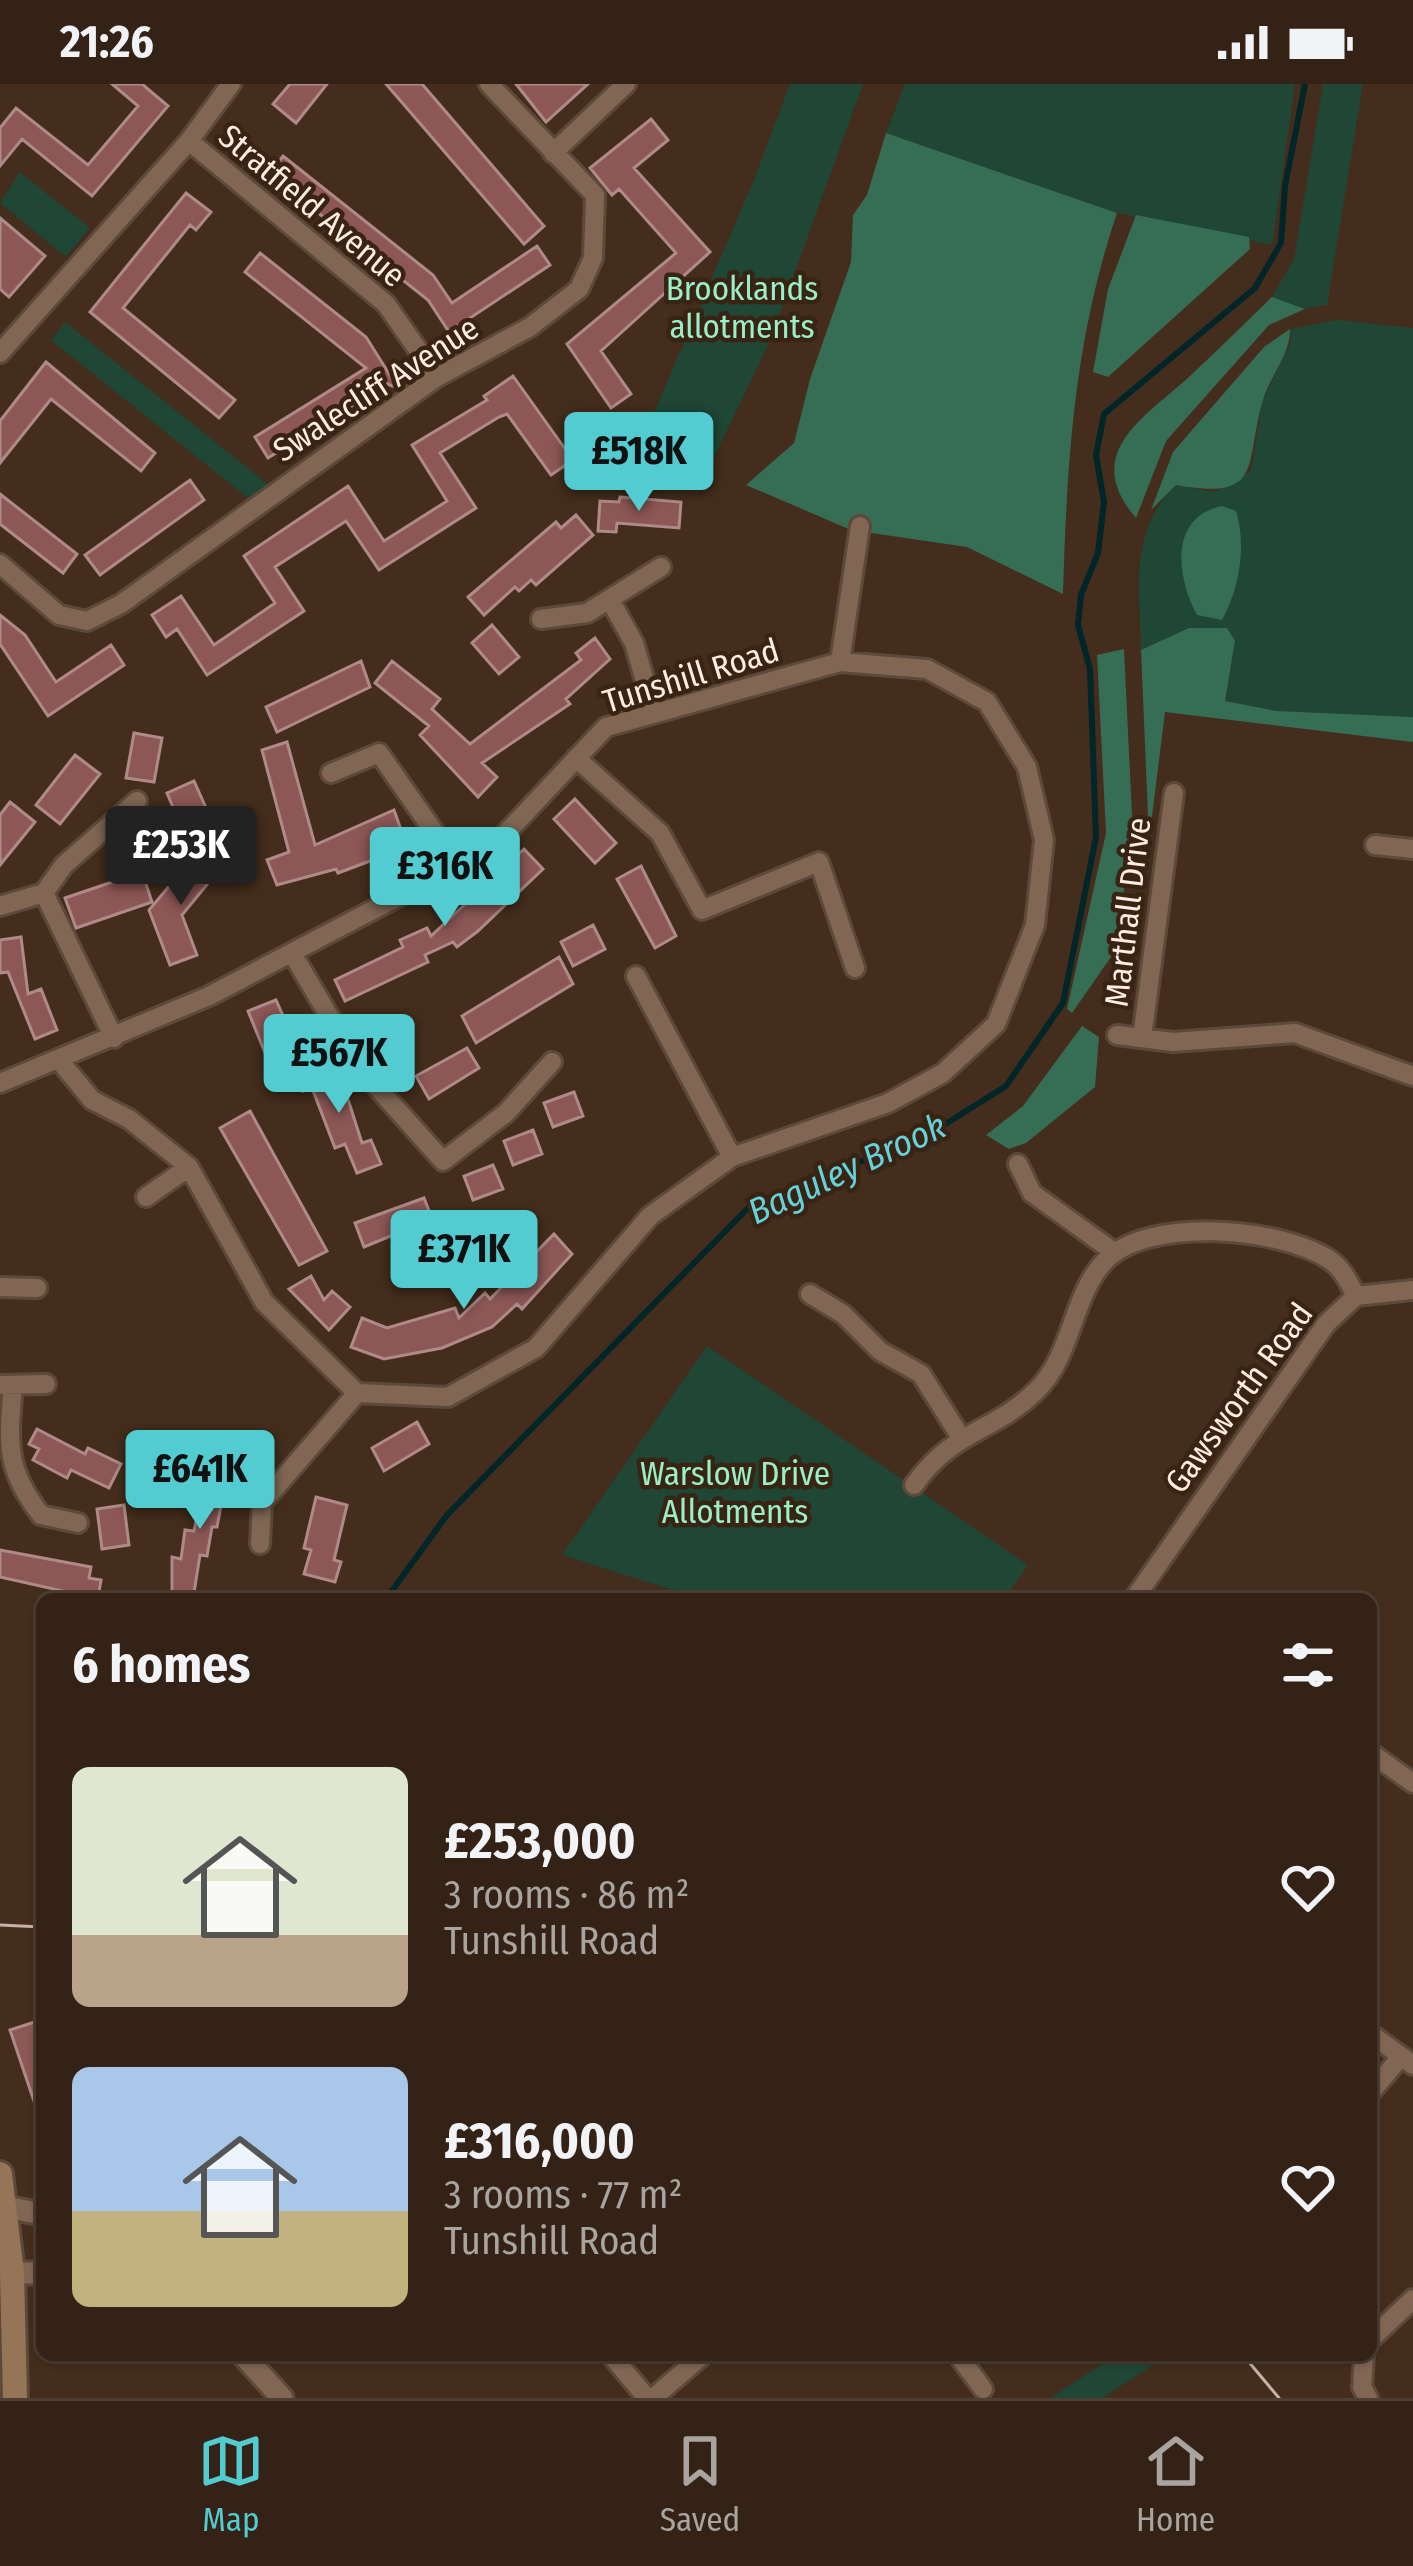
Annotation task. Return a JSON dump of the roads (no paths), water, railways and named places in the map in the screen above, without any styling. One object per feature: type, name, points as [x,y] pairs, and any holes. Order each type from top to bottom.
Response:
[{"type":"main road","points":[[0,2174],[12,2273],[15,2398]]},
{"type":"street","points":[[0,353],[189,141],[231,84]]},
{"type":"street","name":"Swalecliff Avenue","points":[[0,564],[59,615],[87,621],[121,604],[437,376],[530,327],[579,289],[592,258],[595,196],[489,84]]},
{"type":"street","points":[[554,153],[626,84]]},
{"type":"street","name":"Stratfield Avenue","points":[[189,141],[386,304],[437,376]]},
{"type":"street","points":[[840,662],[860,526]]},
{"type":"street","points":[[541,619],[564,620],[611,602],[628,584],[661,567]]},
{"type":"street","points":[[611,602],[634,643],[654,712]]},
{"type":"street","name":"Tunshill Road","points":[[0,1083],[114,1037],[292,953],[493,847],[606,727],[840,662],[927,669],[987,702],[1027,767],[1044,841],[1035,925],[996,1024],[943,1073],[888,1103],[732,1156]]},
{"type":"street","points":[[331,772],[380,753],[458,866]]},
{"type":"street","points":[[575,758],[660,833],[702,910],[819,862],[855,968]]},
{"type":"street","name":"Marthall Drive","points":[[1142,1038],[1174,793]]},
{"type":"street","points":[[0,906],[44,893],[64,865],[136,801]]},
{"type":"street","points":[[1375,845],[1413,849]]},
{"type":"street","points":[[44,893],[114,1037]]},
{"type":"street","points":[[292,953],[359,1067],[443,1161],[506,1113],[552,1062]]},
{"type":"street","points":[[59,1060],[92,1100],[129,1119],[189,1167],[264,1302],[357,1393],[448,1397],[536,1348],[650,1216],[732,1156],[636,976]]},
{"type":"street","name":"Marthall Drive","points":[[1117,1035],[1173,1042],[1295,1033],[1413,1076]]},
{"type":"street","points":[[1018,1164],[1032,1193],[1114,1252]]},
{"type":"street","points":[[146,1197],[189,1167]]},
{"type":"street","points":[[914,1485],[960,1436],[1020,1404],[1057,1367],[1100,1267],[1114,1252],[1147,1236],[1272,1238],[1332,1262],[1356,1297]]},
{"type":"street","points":[[0,1287],[37,1288]]},
{"type":"street","name":"Gawsworth Road","points":[[1145,1593],[1326,1324],[1356,1297],[1413,1290]]},
{"type":"street","points":[[810,1294],[843,1314],[880,1351],[921,1374],[960,1436]]},
{"type":"street","points":[[46,1384],[6,1385],[14,1481],[41,1515],[78,1522]]},
{"type":"street","points":[[260,1544],[262,1503],[357,1393]]},
{"type":"street","points":[[1377,1758],[1413,1784]]},
{"type":"street","points":[[1377,2039],[1406,2062],[1377,2087]]},
{"type":"street","points":[[5,2207],[36,2213]]},
{"type":"street","points":[[12,2273],[36,2273]]},
{"type":"street","points":[[1377,2333],[1413,2300]]},
{"type":"street","points":[[248,2361],[282,2398]]},
{"type":"street","points":[[616,2361],[650,2398],[696,2361]]},
{"type":"street","points":[[962,2361],[983,2389]]},
{"type":"street","points":[[1364,2361],[1362,2386],[1368,2398]]},
{"type":"waterway","name":"Baguley Brook","points":[[390,1593],[447,1515],[750,1206],[931,1133],[1006,1086],[1063,1003],[1096,837],[1090,669],[1078,625],[1081,595],[1098,553],[1104,502],[1096,455],[1104,414],[1255,288],[1281,243],[1285,186],[1305,84]]},
{"type":"tram line","points":[[0,1925],[36,1927]]},
{"type":"tram line","points":[[1248,2361],[1279,2398]]},
{"type":"park label","name":"Brooklands allotments","points":[[742,308]]},
{"type":"park label","name":"Warslow Drive Allotments","points":[[735,1493]]}]
